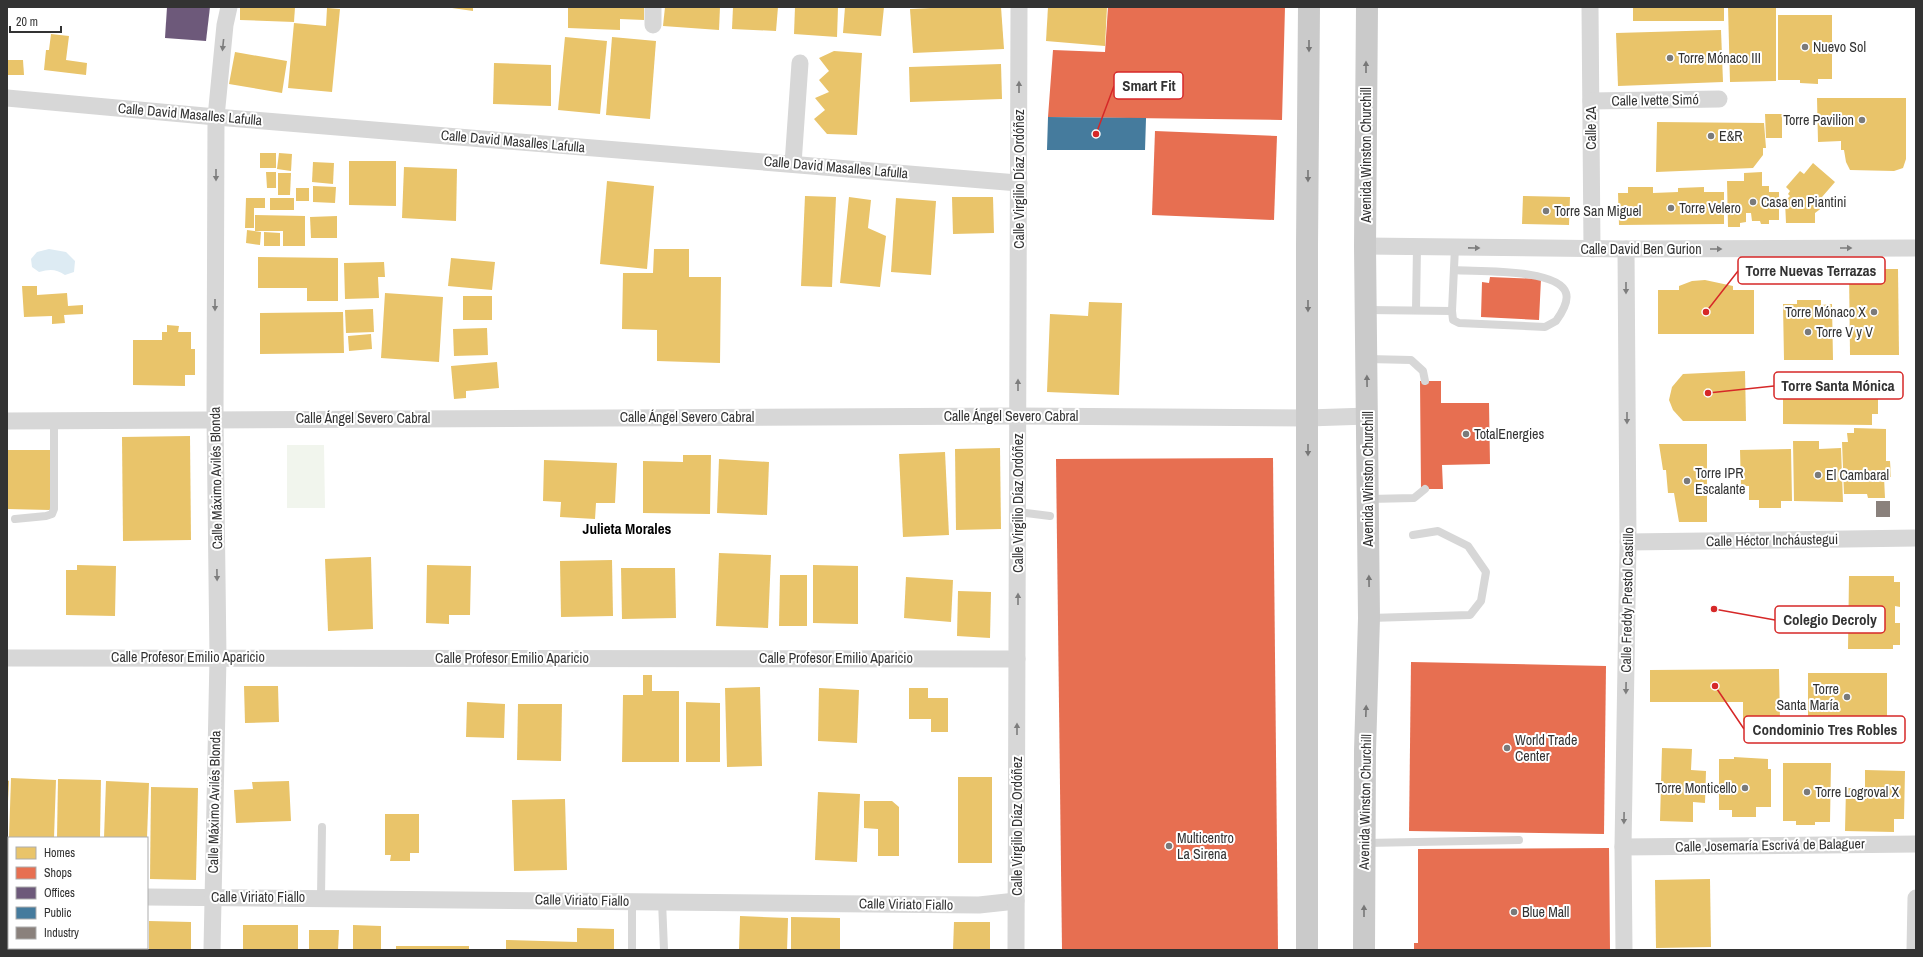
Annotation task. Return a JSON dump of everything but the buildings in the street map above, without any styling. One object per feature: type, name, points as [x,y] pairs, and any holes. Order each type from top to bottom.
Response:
[{"type":"main road","points":[[1307,950],[1307,245],[1309,7]]},
{"type":"main road","name":"Avenida Winston Churchill","points":[[1366,7],[1365,246],[1369,618],[1364,843],[1368,949]]},
{"type":"street","name":"Calle Máximo Avilés Blonda","points":[[212,950],[218,657],[215,418],[216,116],[225,25],[229,7]]},
{"type":"street","points":[[653,7],[653,25]]},
{"type":"street","name":"Calle Virgilio Díaz Ordóñez","points":[[1016,950],[1019,182],[1018,7]]},
{"type":"street","name":"Calle 2A","points":[[1590,7],[1592,249]]},
{"type":"street","points":[[793,164],[800,63]]},
{"type":"street","name":"Calle David Masalles Lafulla","points":[[7,98],[1019,182]]},
{"type":"street","name":"Calle Ivette Simó","points":[[1591,101],[1719,99]]},
{"type":"street","name":"Calle David Ben Gurion","points":[[1365,246],[1592,249],[1916,248]]},
{"type":"street","name":"Calle Freddy Prestol Castillo","points":[[1624,950],[1623,847],[1628,542],[1626,249]]},
{"type":"street","name":"Calle Ángel Severo Cabral","points":[[7,421],[215,418],[1018,416],[1308,418],[1368,416]]},
{"type":"street","name":"Calle Héctor Incháustegui","points":[[1628,542],[1916,538]]},
{"type":"street","name":"Calle Profesor Emilio Aparicio","points":[[7,658],[218,657],[1017,659]]},
{"type":"street","name":"Calle Josemaría Escrivá de Balaguer","points":[[1623,847],[1916,844]]},
{"type":"street","name":"Calle Viriato Fiallo","points":[[148,897],[212,896],[979,904],[1016,901]]},
{"type":"street","points":[[1915,950],[1916,898]]},
{"type":"lane","points":[[1416,310],[1418,247]]},
{"type":"lane","points":[[1454,270],[1518,273],[1547,278],[1562,287],[1566,292],[1567,299],[1556,322],[1545,327],[1459,323],[1453,320],[1452,310],[1455,247]]},
{"type":"lane","points":[[1366,310],[1452,310]]},
{"type":"lane","points":[[1367,359],[1411,360],[1423,371],[1425,381]]},
{"type":"lane","points":[[15,519],[46,516],[52,514],[54,509],[54,420]]},
{"type":"lane","points":[[1367,499],[1414,498],[1425,489]]},
{"type":"lane","points":[[1018,512],[1050,516]]},
{"type":"lane","points":[[1369,618],[1470,615],[1481,601],[1486,572],[1468,546],[1438,531],[1413,535]]},
{"type":"lane","points":[[321,898],[322,827]]},
{"type":"lane","points":[[1364,843],[1519,840]]},
{"type":"lane","points":[[632,901],[632,950]]},
{"type":"lane","points":[[662,901],[664,950]]},
{"type":"shaded area","points":[[49,249],[66,252],[75,261],[74,272],[65,275],[53,270],[39,272],[32,267],[31,259],[37,252]]},
{"type":"shaded area","points":[[287,445],[324,445],[325,508],[287,508]]},
{"type":"place","name":"Nuevo Sol","points":[[1805,47]]},
{"type":"place","name":"Torre Mónaco III","points":[[1670,58]]},
{"type":"place","name":"Torre Pavilion","points":[[1862,120]]},
{"type":"place","name":"Smart Fit","points":[[1096,134]]},
{"type":"place","name":"E&R","points":[[1711,136]]},
{"type":"place","name":"Casa en Piantini","points":[[1753,202]]},
{"type":"place","name":"Torre Velero","points":[[1671,208]]},
{"type":"place","name":"Torre San Miguel","points":[[1546,211]]},
{"type":"place","name":"Torre Nuevas Terrazas","points":[[1706,312]]},
{"type":"place","name":"Torre Mónaco X","points":[[1874,312]]},
{"type":"place","name":"Torre V y V","points":[[1808,332]]},
{"type":"place","name":"Torre Santa Mónica","points":[[1708,393]]},
{"type":"place","name":"TotalEnergies","points":[[1466,434]]},
{"type":"place","name":"El Cambaral","points":[[1818,475]]},
{"type":"place","name":"Torre IPR Escalante","points":[[1687,481]]},
{"type":"place","name":"Colegio Decroly","points":[[1714,609]]},
{"type":"place","name":"Condominio Tres Robles","points":[[1715,686]]},
{"type":"place","name":"Torre Santa María","points":[[1847,697]]},
{"type":"place","name":"World Trade Center","points":[[1507,748]]},
{"type":"place","name":"Torre Monticello","points":[[1745,788]]},
{"type":"place","name":"Torre Logroval X","points":[[1807,792]]},
{"type":"place","name":"Multicentro La Sirena","points":[[1169,846]]},
{"type":"place","name":"Blue Mall","points":[[1514,912]]},
{"type":"district","name":"Julieta Morales","points":[[627,528]]}]
